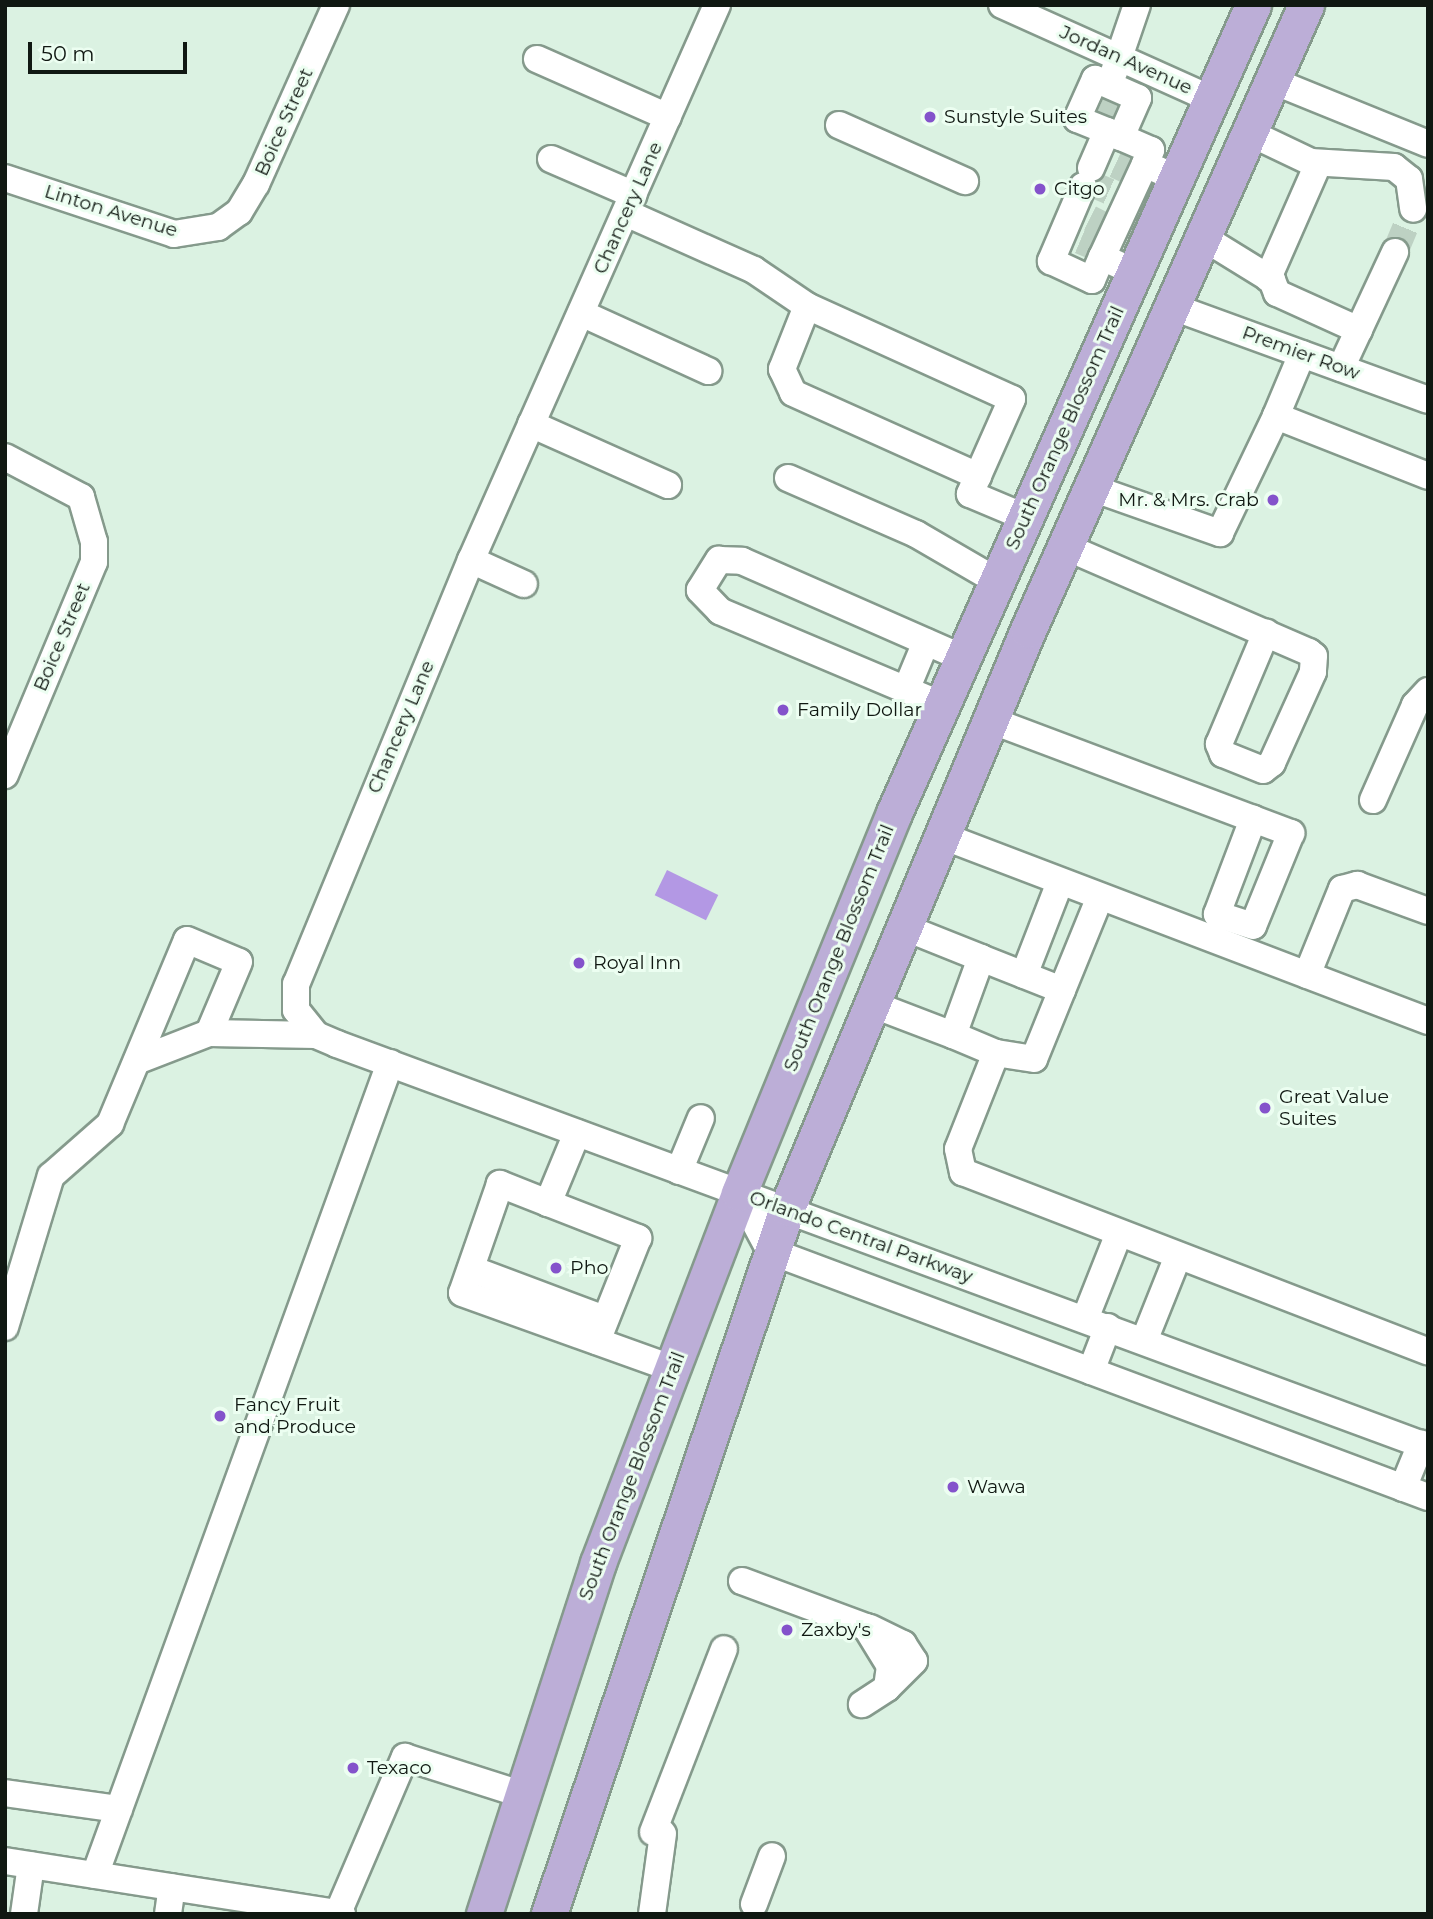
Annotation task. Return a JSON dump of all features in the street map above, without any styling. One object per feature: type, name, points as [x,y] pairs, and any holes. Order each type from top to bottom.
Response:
[{"type":"main road","points":[[549,1914],[787,1208],[869,1003],[989,720],[1306,5]]},
{"type":"main road","name":"South Orange Blossom Trail","points":[[484,1914],[521,1794],[672,1368],[739,1193],[942,705],[1211,99],[1247,7]]},
{"type":"main road","points":[[1141,257],[1174,307]]},
{"type":"main road","points":[[1098,352],[1116,368],[1125,391],[1122,422]]},
{"type":"street","name":"Chancery Lane","points":[[316,1035],[296,1010],[296,984],[471,560],[717,5]]},
{"type":"street","name":"Jordan Avenue","points":[[1002,5],[1211,99]]},
{"type":"street","points":[[1109,85],[1137,5]]},
{"type":"street","name":"Boice Street","points":[[218,227],[239,212],[256,184],[328,8]]},
{"type":"street","points":[[537,60],[668,117]]},
{"type":"street","points":[[1110,121],[1138,98],[1095,79],[1110,121],[1105,206],[1141,257]]},
{"type":"street","points":[[1273,81],[1428,144]]},
{"type":"street","points":[[1105,206],[1151,150],[1110,121]]},
{"type":"street","points":[[839,125],[965,181]]},
{"type":"street","points":[[1250,133],[1318,163],[1394,167],[1409,178],[1413,209]]},
{"type":"street","points":[[551,159],[754,270],[807,306],[1012,399],[970,494],[1025,517]]},
{"type":"street","points":[[1268,278],[1318,163]]},
{"type":"street","name":"Linton Avenue","points":[[5,178],[174,234],[218,227]]},
{"type":"street","points":[[1105,206],[1176,178]]},
{"type":"street","points":[[1204,238],[1268,278],[1277,293],[1359,330]]},
{"type":"street","points":[[1341,368],[1395,252]]},
{"type":"street","points":[[807,306],[782,369],[793,393],[978,476]]},
{"type":"street","name":"Premier Row","points":[[1174,307],[1428,400]]},
{"type":"street","points":[[581,313],[708,371]]},
{"type":"street","points":[[1092,488],[1220,533],[1276,416],[1301,354]]},
{"type":"street","points":[[1276,416],[1428,476]]},
{"type":"street","points":[[531,424],[668,485]]},
{"type":"street","name":"Boice Street","points":[[5,457],[81,497],[93,528],[94,562],[8,759]]},
{"type":"street","points":[[788,478],[916,534],[997,581]]},
{"type":"street","points":[[1066,547],[1309,652],[1316,663],[1272,763],[1263,770],[1223,754],[1219,744],[1266,634]]},
{"type":"street","points":[[471,560],[524,584]]},
{"type":"street","points":[[942,705],[720,611],[700,597],[714,564],[742,561],[963,658]]},
{"type":"street","points":[[906,690],[926,642]]},
{"type":"street","points":[[1373,800],[1415,705],[1428,691]]},
{"type":"street","points":[[989,720],[1253,819]]},
{"type":"street","points":[[940,835],[1428,1021]]},
{"type":"street","points":[[1024,975],[1060,882]]},
{"type":"street","points":[[1307,975],[1342,889],[1357,885],[1428,911]]},
{"type":"street","points":[[869,1003],[996,1053],[1034,1059],[1100,897]]},
{"type":"street","points":[[901,926],[1062,990]]},
{"type":"street","points":[[5,1327],[51,1176],[110,1124],[142,1059],[187,940],[239,962],[209,1033]]},
{"type":"street","points":[[953,1035],[981,958]]},
{"type":"street","points":[[142,1059],[209,1033],[316,1035],[739,1193]]},
{"type":"street","points":[[996,1053],[957,1166],[1119,1233],[1428,1352]]},
{"type":"street","points":[[95,1875],[390,1063]]},
{"type":"street","points":[[679,1171],[701,1118]]},
{"type":"street","points":[[548,1203],[577,1133]]},
{"type":"street","points":[[601,1330],[638,1238],[499,1184],[467,1281],[601,1330],[672,1368]]},
{"type":"street","name":"Orlando Central Parkway","points":[[739,1193],[787,1208],[1424,1446]]},
{"type":"street","name":"Orlando Central Parkway","points":[[739,1193],[771,1251]]},
{"type":"street","points":[[1091,1371],[1097,1323],[1119,1233]]},
{"type":"street","points":[[771,1251],[1428,1497]]},
{"type":"street","points":[[1144,1341],[1178,1256]]},
{"type":"street","points":[[1403,1488],[1424,1446]]},
{"type":"street","points":[[743,1581],[866,1627],[885,1650],[887,1688],[862,1704]]},
{"type":"street","points":[[652,1914],[658,1833],[724,1649]]},
{"type":"street","points":[[5,1861],[340,1914],[405,1757],[521,1794]]},
{"type":"street","points":[[5,1793],[119,1809]]},
{"type":"street","points":[[754,1904],[772,1856]]},
{"type":"street","points":[[24,1914],[32,1865]]},
{"type":"street","points":[[168,1914],[172,1887]]},
{"type":"shaded area","points":[[667,870],[718,895],[706,920],[655,895]]},
{"type":"tunnel","points":[[1098,110],[1119,120]]},
{"type":"tunnel","points":[[1115,165],[1134,174]]},
{"type":"tunnel","points":[[1085,181],[1124,198]]},
{"type":"tunnel","points":[[1395,252],[1413,209]]},
{"type":"tunnel","points":[[1090,218],[1110,228]]},
{"type":"tunnel","points":[[1080,241],[1101,250]]},
{"type":"place","name":"Sunstyle Suites","points":[[930,117]]},
{"type":"place","name":"Citgo","points":[[1040,189]]},
{"type":"place","name":"Mr. & Mrs. Crab","points":[[1273,500]]},
{"type":"place","name":"Family Dollar","points":[[783,710]]},
{"type":"place","name":"Royal Inn","points":[[579,963]]},
{"type":"place","name":"Great Value Suites","points":[[1265,1108]]},
{"type":"place","name":"Pho","points":[[556,1268]]},
{"type":"place","name":"Fancy Fruit and Produce","points":[[220,1416]]},
{"type":"place","name":"Wawa","points":[[953,1487]]},
{"type":"place","name":"Zaxby's","points":[[787,1630]]},
{"type":"place","name":"Texaco","points":[[353,1768]]}]
